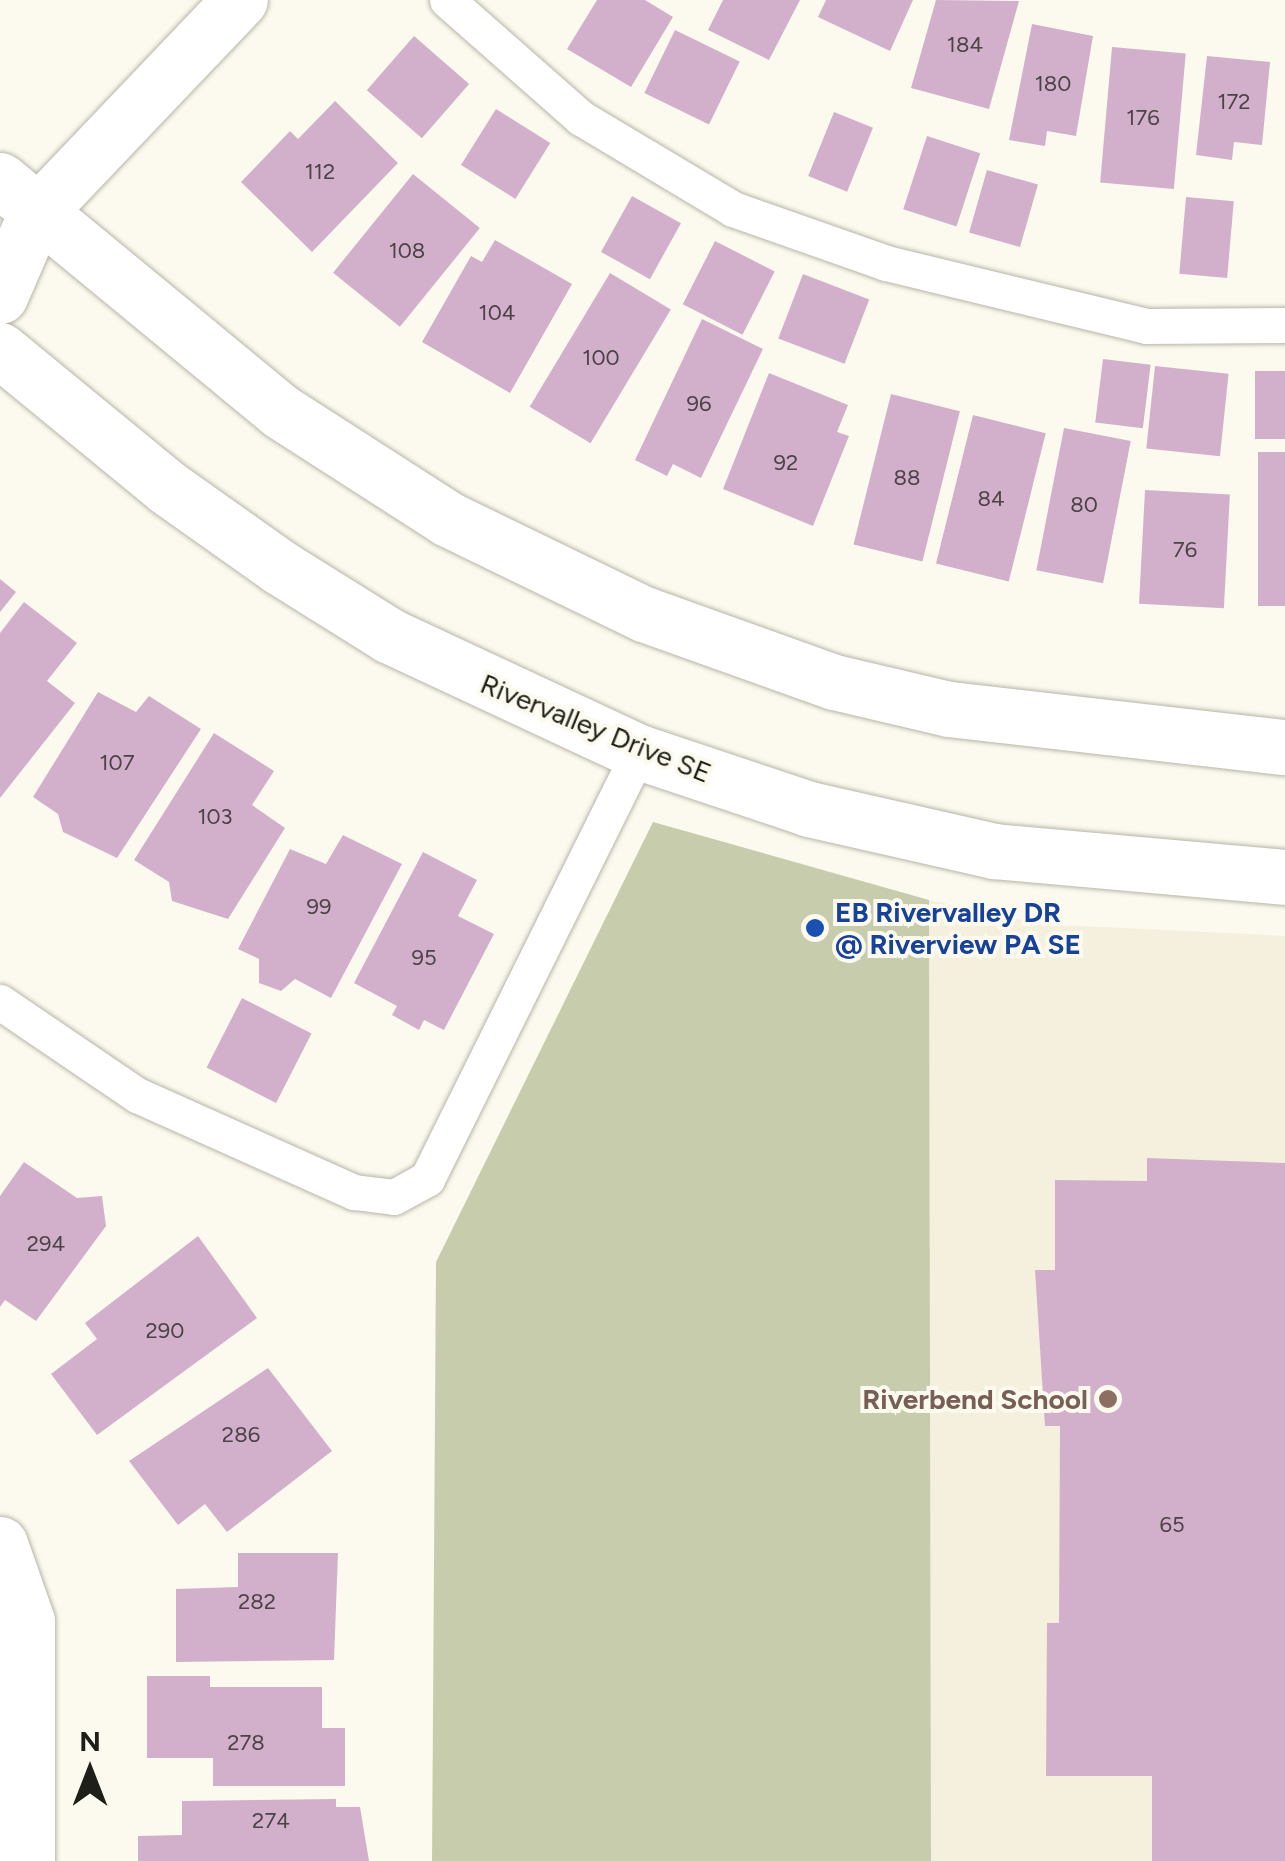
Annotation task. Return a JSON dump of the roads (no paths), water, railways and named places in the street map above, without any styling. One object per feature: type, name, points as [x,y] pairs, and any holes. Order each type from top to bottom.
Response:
[{"type":"street","points":[[0,296],[12,208],[240,0]]},
{"type":"street","points":[[12,208],[280,411],[448,519],[644,614],[816,676],[949,709],[1285,747]]},
{"type":"street","name":"Rivervalley Drive SE","points":[[0,350],[168,488],[312,587],[390,636],[639,752],[809,810],[994,851],[1285,877]]},
{"type":"street","points":[[0,1544],[27,1621],[27,1861]]},
{"type":"lane","points":[[447,0],[581,118],[732,209],[886,263],[1146,326],[1285,324]]},
{"type":"lane","points":[[0,1002],[137,1095],[354,1192],[394,1197],[427,1179],[639,752]]},
{"type":"place","name":"EB Rivervalley DR @ Riverview PA SE","points":[[815,928]]},
{"type":"place","name":"Riverbend School","points":[[1108,1399]]}]
